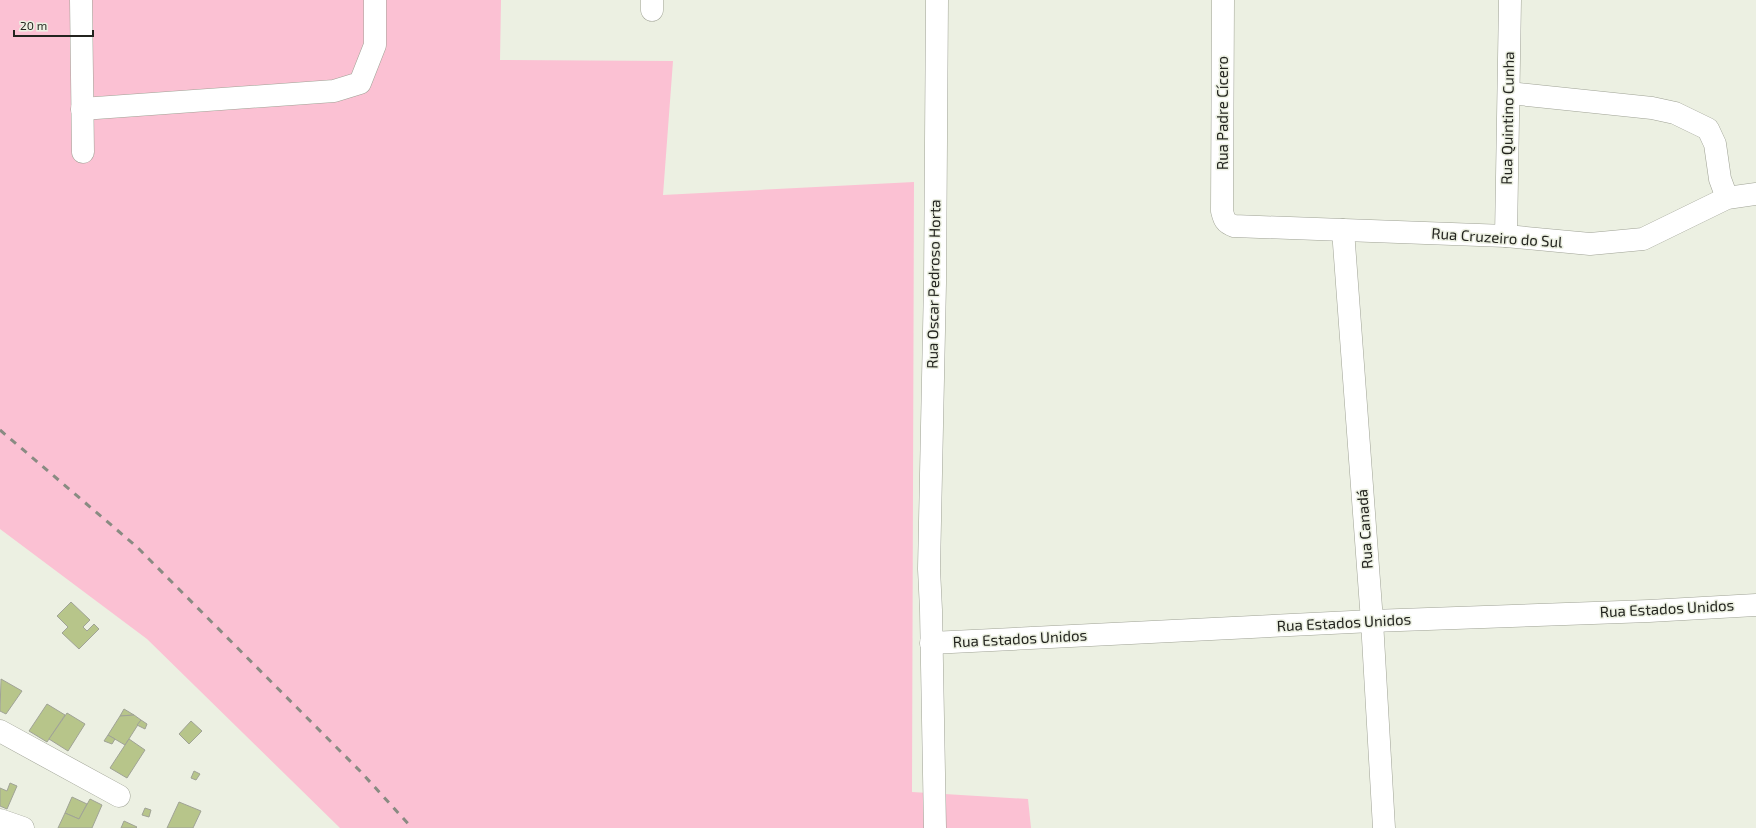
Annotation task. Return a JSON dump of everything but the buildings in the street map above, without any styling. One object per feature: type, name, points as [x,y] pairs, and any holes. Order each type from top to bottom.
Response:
[{"type":"street","points":[[81,0],[83,152]]},
{"type":"street","points":[[82,109],[334,91],[360,83],[375,44],[375,0]]},
{"type":"street","name":"Rua Oscar Pedroso Horta","points":[[928,569],[935,283],[937,0]]},
{"type":"street","name":"Rua Padre Cícero","points":[[1223,0],[1222,211],[1224,220],[1228,224]]},
{"type":"street","name":"Rua Quintino Cunha","points":[[1506,236],[1510,0]]},
{"type":"street","points":[[1509,94],[1652,108],[1674,113],[1708,129],[1715,144],[1720,179],[1728,198]]},
{"type":"street","name":"Rua Cruzeiro do Sul","points":[[1228,224],[1234,226],[1506,236],[1590,244],[1642,238],[1728,198],[1756,194]]},
{"type":"street","name":"Rua Canadá","points":[[1343,230],[1372,621],[1384,828]]},
{"type":"street","name":"Rua Estados Unidos","points":[[928,569],[931,610],[935,828]]},
{"type":"street","name":"Rua Estados Unidos","points":[[931,643],[1372,621],[1649,611],[1756,605]]},
{"type":"street","points":[[0,731],[119,796]]},
{"type":"street","points":[[0,820],[23,828]]},
{"type":"shaded area","points":[[0,0],[501,0],[500,60],[673,61],[663,195],[914,182],[912,792],[1028,799],[1031,828],[340,828],[147,639],[0,529]]},
{"type":"railway","points":[[0,430],[137,547],[361,772],[412,828]]}]
